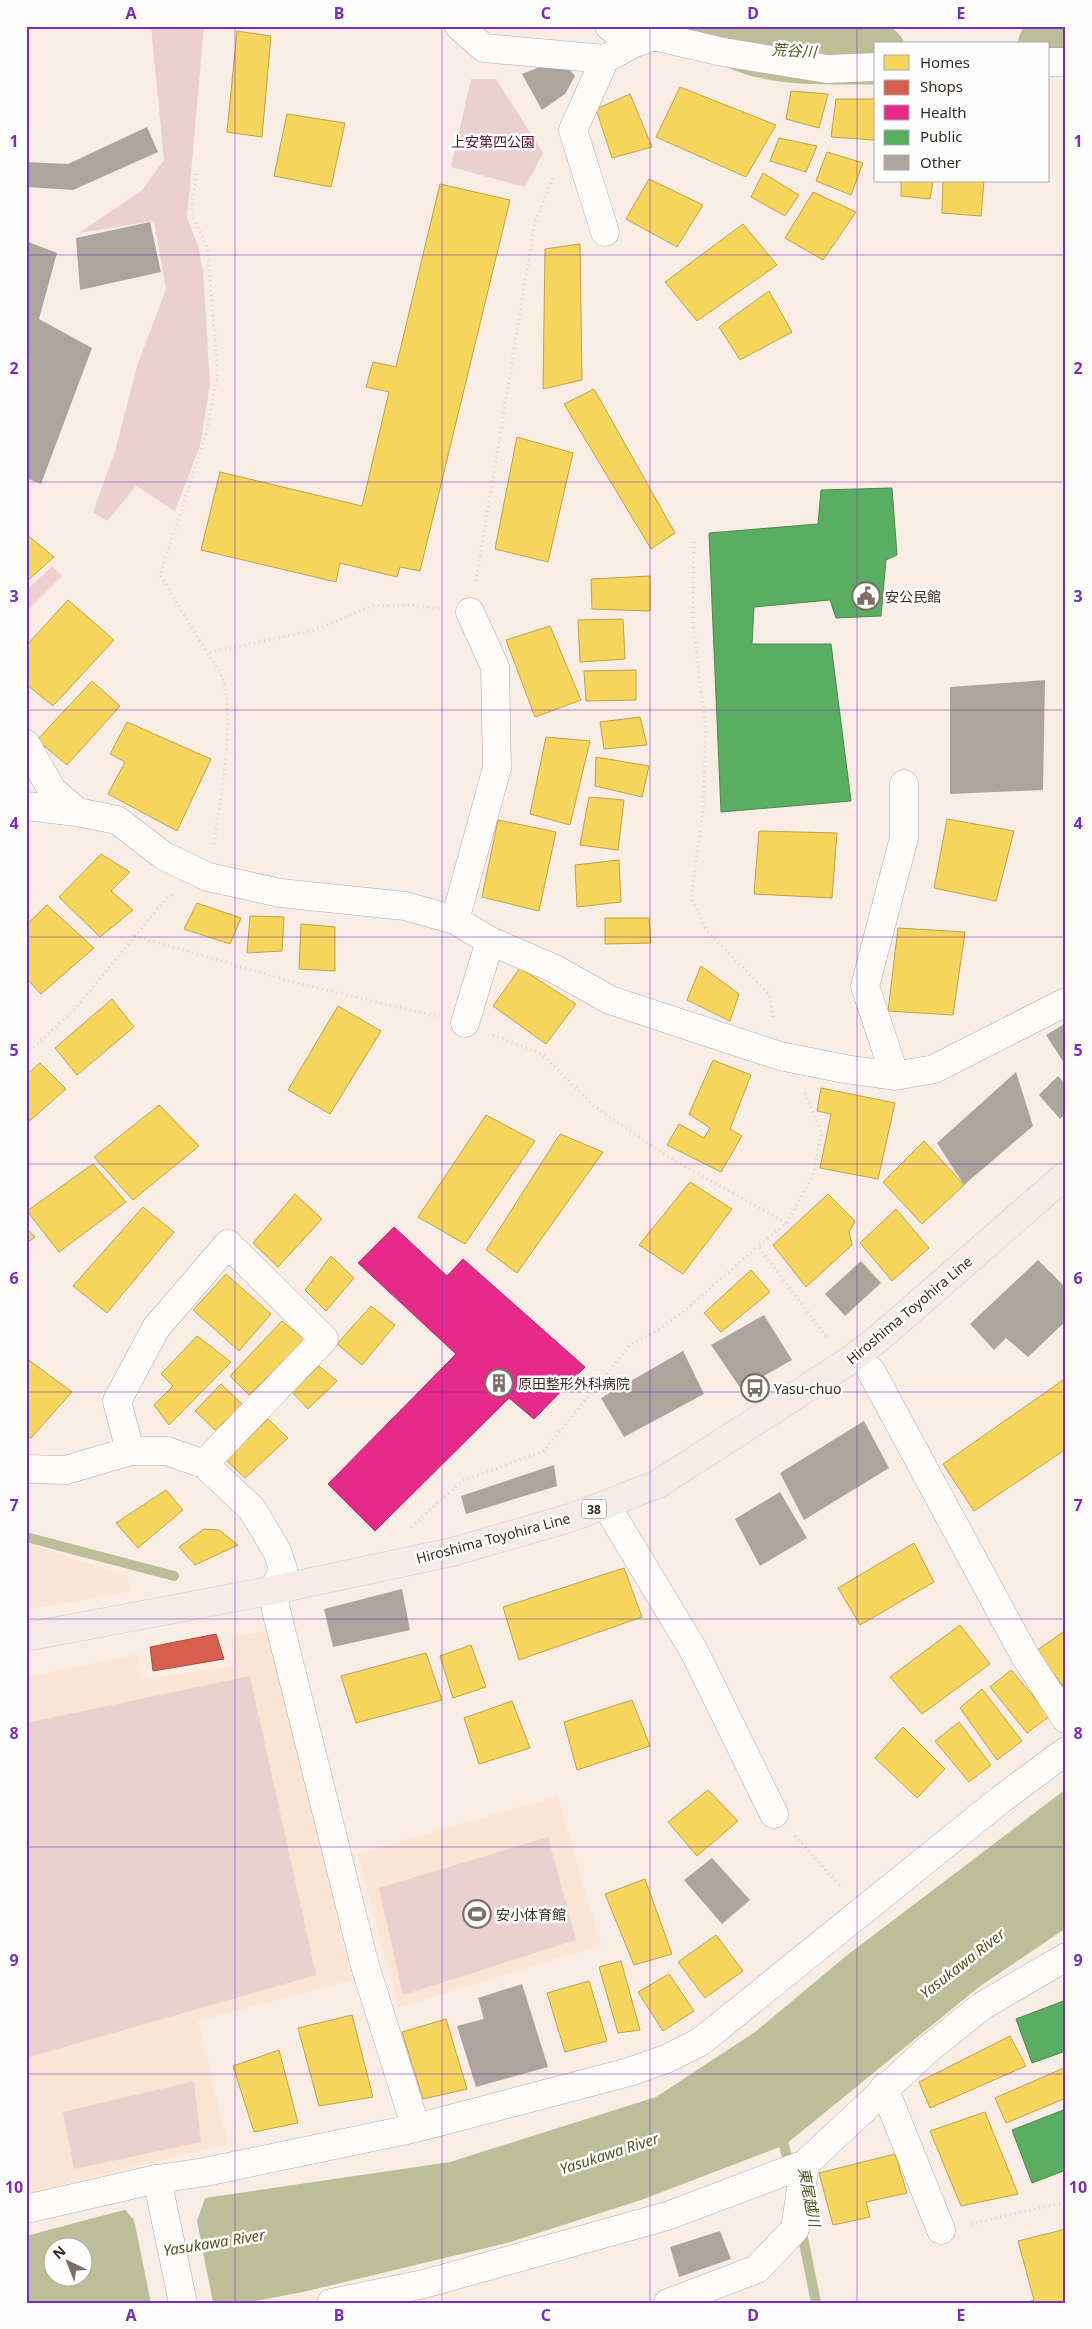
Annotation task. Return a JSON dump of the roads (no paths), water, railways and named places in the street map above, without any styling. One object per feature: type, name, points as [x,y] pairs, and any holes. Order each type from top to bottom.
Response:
[{"type":"main road","name":"Hiroshima Toyohira Line","points":[[26,1637],[274,1590],[452,1552],[606,1505],[658,1484],[849,1361],[894,1325],[1066,1175]]},
{"type":"street","points":[[459,26],[484,48],[606,59],[650,35]]},
{"type":"street","points":[[609,26],[723,52],[827,69],[874,67]]},
{"type":"street","points":[[605,232],[573,130],[606,59]]},
{"type":"street","points":[[1050,62],[1066,62]]},
{"type":"street","points":[[455,920],[497,768],[496,667],[470,612]]},
{"type":"street","points":[[26,744],[52,790],[77,812]]},
{"type":"street","points":[[896,1076],[865,986],[904,838],[904,784]]},
{"type":"street","points":[[26,806],[77,812],[117,820],[164,856],[208,878],[280,893],[405,906],[455,920],[490,941],[553,968],[610,1000],[780,1056],[896,1076],[934,1069],[1066,1002]]},
{"type":"street","points":[[465,1023],[490,941]]},
{"type":"street","points":[[130,1451],[117,1401],[156,1328],[228,1244],[324,1340],[204,1464]]},
{"type":"street","points":[[871,1370],[1025,1656],[1066,1719]]},
{"type":"street","points":[[26,1470],[66,1470],[130,1451],[166,1451],[204,1464],[252,1509],[277,1551],[283,1569],[274,1590],[276,1610],[364,1966],[416,2128]]},
{"type":"street","points":[[606,1505],[694,1651],[774,1814]]},
{"type":"street","points":[[26,2209],[157,2179],[205,2172],[416,2128],[629,2072],[666,2059],[700,2042],[1000,1800],[1066,1751]]},
{"type":"street","points":[[1000,1800],[1036,1786],[1066,1769]]},
{"type":"street","points":[[331,2303],[424,2284],[667,2216],[805,2164],[884,2088],[982,2006],[1066,1957]]},
{"type":"street","points":[[884,2088],[941,2230]]},
{"type":"street","points":[[668,2303],[757,2269],[795,2229],[805,2164]]},
{"type":"street","points":[[157,2179],[183,2303]]},
{"type":"water","name":"Yasukawa River","points":[[1066,1789],[1066,1928],[979,1987],[785,2145],[641,2200],[507,2243],[303,2292],[245,2303],[26,2303],[26,2236],[124,2210],[450,2162],[656,2097],[755,2032],[846,1956]]},
{"type":"waterway","name":"荒谷川","points":[[719,26],[735,37],[753,45],[772,50],[815,54],[874,54]]},
{"type":"waterway","name":"荒谷川","points":[[1050,46],[1066,45]]},
{"type":"waterway","points":[[26,1537],[174,1576]]},
{"type":"waterway","name":"東尾越川","points":[[781,2133],[790,2169]]},
{"type":"waterway","name":"東尾越川","points":[[801,2228],[816,2303]]},
{"type":"place","name":"安公民館","points":[[866,596]]},
{"type":"place","name":"原田整形外科病院","points":[[499,1383]]},
{"type":"place","name":"Yasu-chuo","points":[[755,1388]]},
{"type":"place","name":"安小体育館","points":[[477,1914]]},
{"type":"park label","name":"上安第四公園","points":[[493,141]]}]
